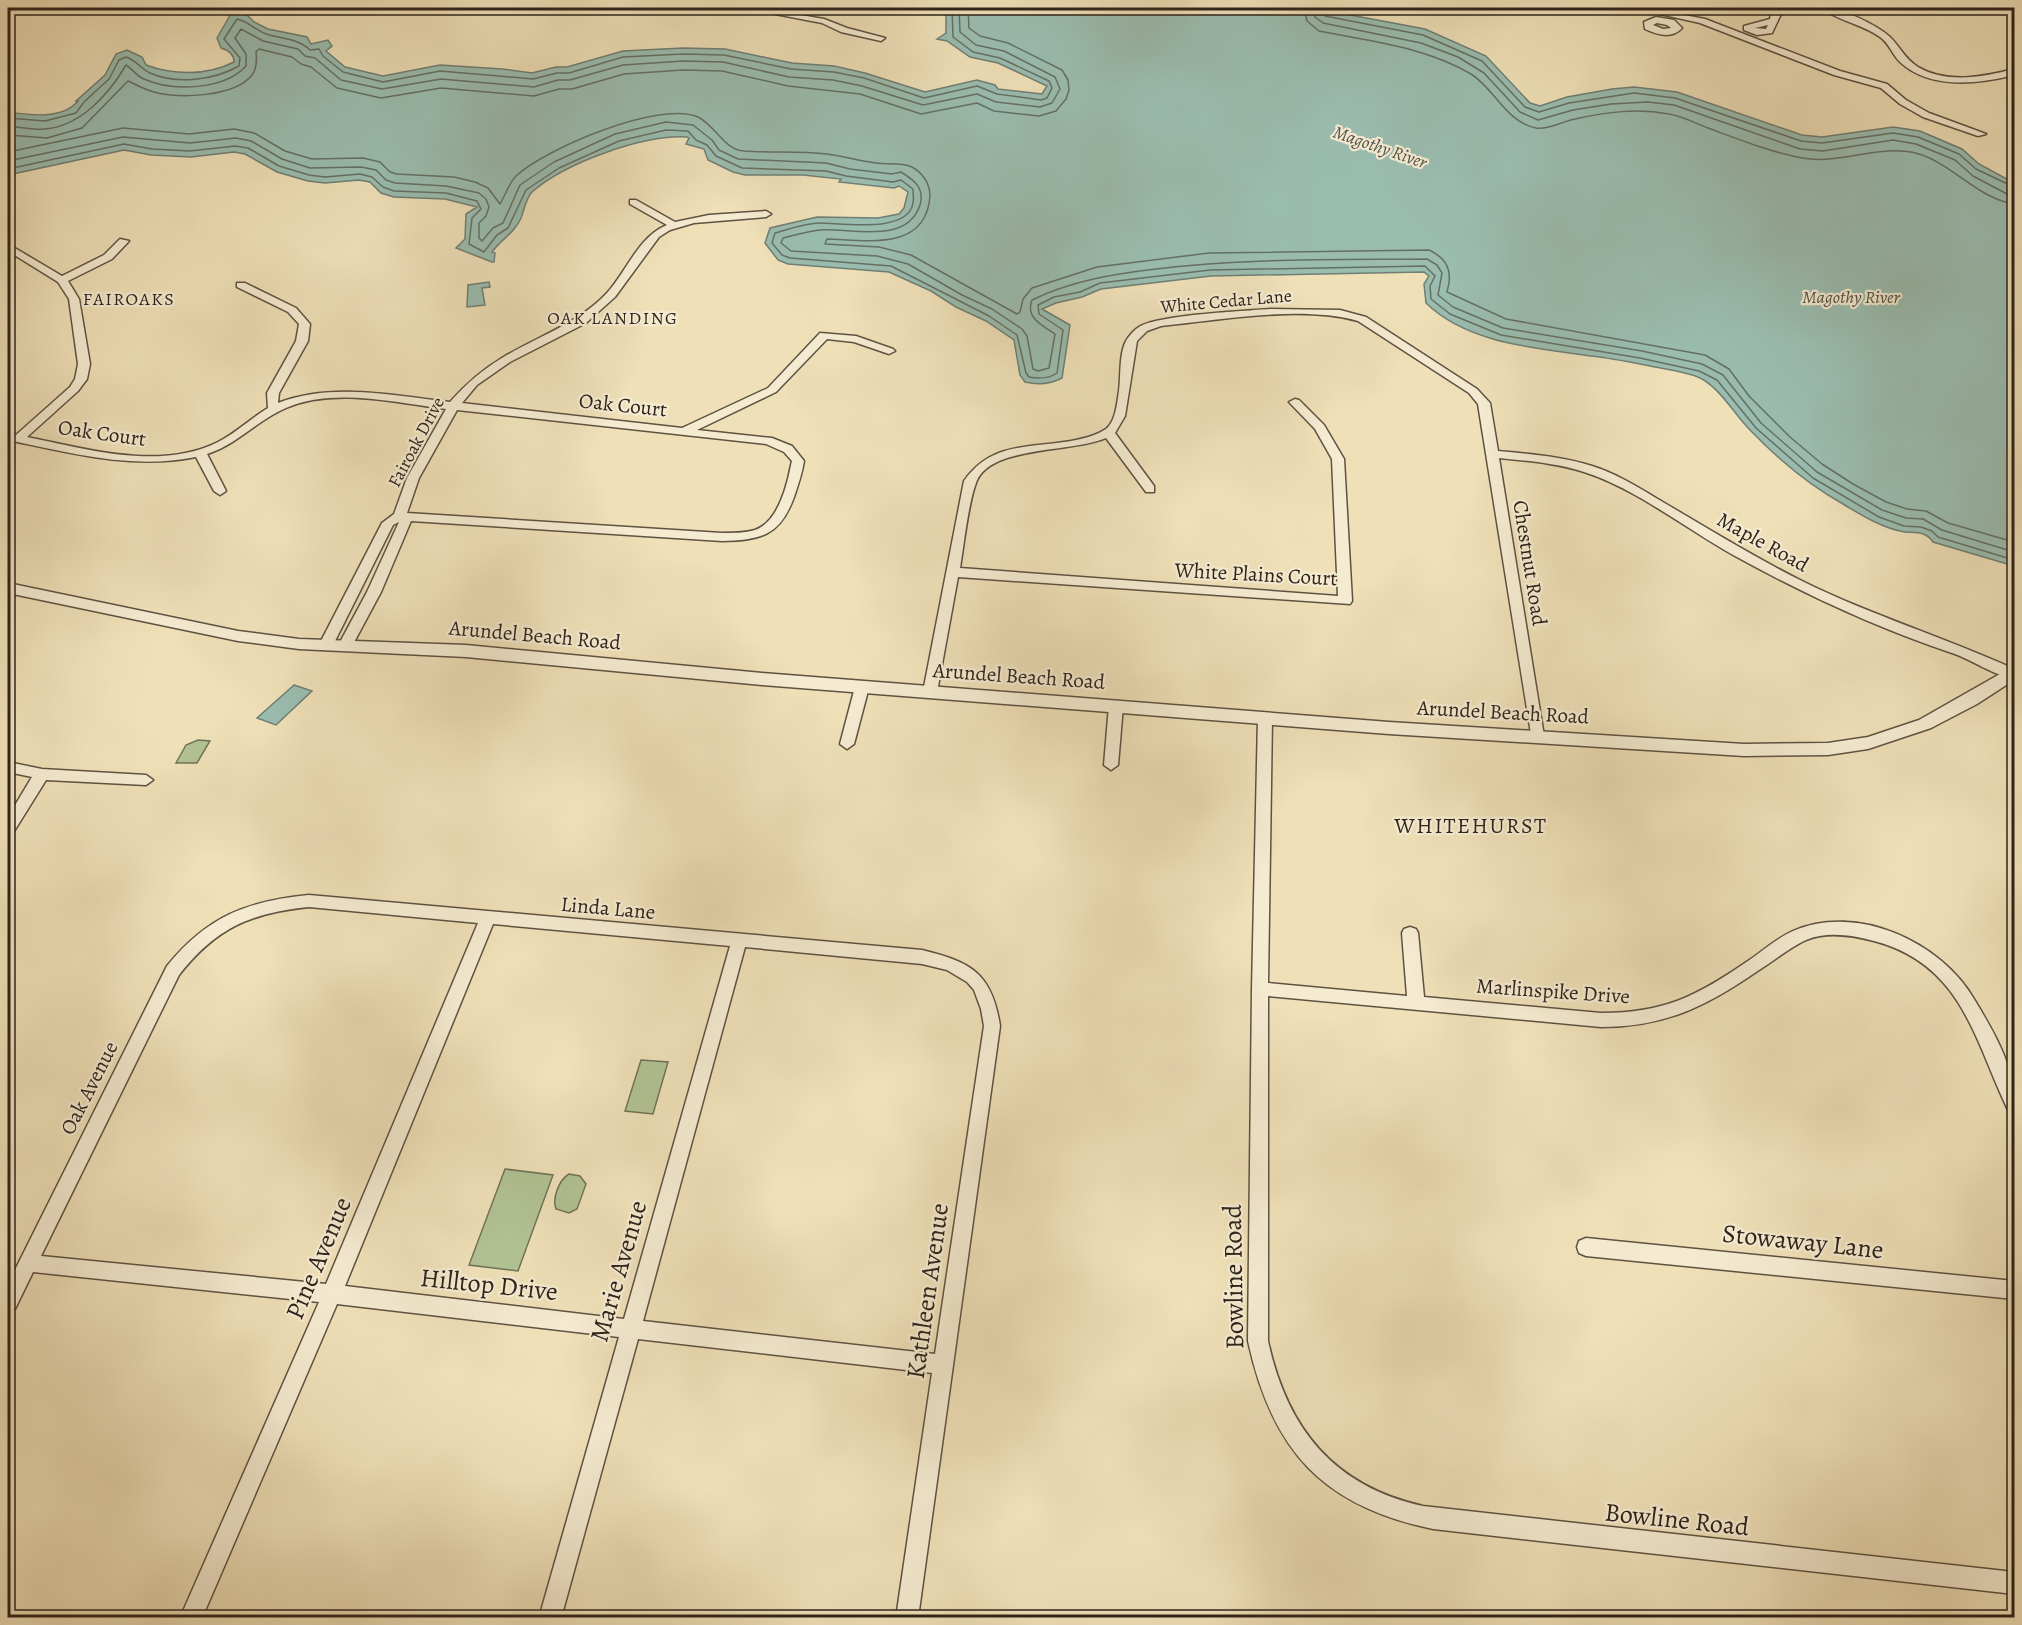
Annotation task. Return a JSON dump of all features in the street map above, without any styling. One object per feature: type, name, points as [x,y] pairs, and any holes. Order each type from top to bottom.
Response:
[{"type":"street","points":[[644,8],[683,8]]},
{"type":"street","points":[[748,8],[824,21],[844,30],[881,38]]},
{"type":"street","points":[[1637,8],[1672,14],[1718,27],[1837,73],[1884,86],[1903,102],[1926,115],[1981,134]]},
{"type":"street","points":[[1773,21],[1777,14],[1776,8]]},
{"type":"street","points":[[1826,8],[1882,35],[1890,42],[1902,60],[1922,71],[1958,81],[2010,73],[2014,78]]},
{"type":"street","points":[[633,202],[674,225]]},
{"type":"street","name":"Fairoak Drive","points":[[326,645],[388,523],[399,516],[413,478],[454,405],[473,383],[489,370],[561,333],[598,308],[611,295],[656,235],[674,225],[766,214]]},
{"type":"street","points":[[62,280],[108,257],[124,241]]},
{"type":"street","points":[[8,247],[62,280],[74,299],[84,364],[84,372],[74,389],[13,438]]},
{"type":"street","points":[[241,285],[292,310],[304,324],[302,341],[273,393],[274,409]]},
{"type":"street","name":"White Cedar Lane","points":[[1109,434],[1118,423],[1132,340],[1149,326],[1179,321],[1288,312],[1330,312],[1350,316],[1376,326],[1480,397]]},
{"type":"street","points":[[686,431],[772,390],[824,335],[856,339],[889,351]]},
{"type":"street","name":"Oak Court","points":[[13,438],[126,459],[166,459],[200,453],[238,437],[274,409],[302,400],[337,395],[454,405],[768,441],[781,445],[794,454],[798,461],[783,513],[778,522],[761,532],[722,537],[399,516]]},
{"type":"street","name":"Chestnut Road","points":[[1480,397],[1486,408],[1537,736]]},
{"type":"street","name":"White Plains Court","points":[[953,572],[1345,601],[1338,459],[1320,427],[1295,402]]},
{"type":"street","points":[[930,692],[970,481],[982,466],[1013,451],[1091,441],[1109,434],[1150,489]]},
{"type":"street","points":[[200,453],[220,491]]},
{"type":"street","name":"Maple Road","points":[[1493,454],[1546,459],[1589,469],[1628,488],[1796,583],[1927,640],[1970,654],[2014,673]]},
{"type":"street","name":"Fairoak Drive","points":[[345,646],[374,592],[406,522],[399,516]]},
{"type":"street","name":"Arundel Beach Road","points":[[8,588],[266,640],[465,651],[862,687],[1471,734],[1537,736],[1744,750],[1828,748],[1868,743],[1925,724],[1971,700],[2014,673]]},
{"type":"street","points":[[847,744],[862,687]]},
{"type":"street","points":[[1111,765],[1116,706]]},
{"type":"street","name":"Bowline Road","points":[[1265,718],[1260,989],[1258,1341],[1262,1368],[1280,1413],[1309,1456],[1333,1477],[1391,1509],[1432,1519],[2014,1582]]},
{"type":"street","points":[[8,767],[42,774],[146,780]]},
{"type":"street","points":[[8,829],[42,774]]},
{"type":"street","name":"Linda Lane","points":[[237,916],[262,907],[309,901],[922,957],[946,962],[973,976]]},
{"type":"street","name":"Oak Avenue","points":[[8,1303],[173,971],[184,956],[209,932],[237,916]]},
{"type":"street","name":"Pine Avenue","points":[[191,1617],[333,1294],[488,918]]},
{"type":"street","name":"Marlinspike Drive","points":[[1260,989],[1601,1020],[1643,1019],[1678,1010],[1700,1001],[1793,938],[1811,930],[1848,929],[1880,934],[1904,942],[1946,972],[1962,989],[1975,1010],[2014,1104]]},
{"type":"street","points":[[1410,933],[1416,1003]]},
{"type":"street","name":"Marie Avenue","points":[[550,1617],[739,940]]},
{"type":"street","name":"Kathleen Avenue","points":[[907,1617],[992,1026],[990,1006],[985,991],[973,976]]},
{"type":"street","name":"Stowaway Lane","points":[[1586,1247],[2014,1290]]},
{"type":"street","name":"Hilltop Drive","points":[[28,1263],[333,1294],[944,1365]]},
{"type":"green space","points":[[198,740],[210,741],[197,763],[176,763],[186,745]]},
{"type":"green space","points":[[641,1060],[668,1062],[653,1114],[625,1111]]},
{"type":"green space","points":[[505,1169],[553,1175],[518,1271],[469,1265]]},
{"type":"green space","points":[[569,1174],[580,1176],[586,1184],[577,1209],[569,1213],[556,1209],[555,1200],[559,1185]]},
{"type":"water","name":"Magothy River","points":[[946,8],[1203,8],[1203,10],[1313,8],[1425,29],[1486,56],[1530,103],[1540,106],[1567,97],[1634,87],[1677,92],[1802,135],[1822,137],[1893,127],[1920,131],[1962,149],[1979,164],[2014,183],[2014,566],[1933,542],[1924,534],[1905,532],[1881,525],[1830,497],[1772,452],[1720,394],[1698,377],[1620,360],[1526,347],[1482,336],[1462,327],[1443,317],[1426,303],[1424,284],[1429,276],[1424,272],[1211,276],[1101,289],[1042,309],[1070,325],[1062,378],[1049,383],[1035,383],[1025,382],[1020,375],[1014,340],[986,321],[956,307],[931,291],[889,272],[788,264],[778,260],[765,243],[770,228],[817,217],[878,218],[899,214],[904,208],[908,192],[899,186],[894,188],[839,182],[841,179],[803,175],[745,175],[708,160],[704,149],[686,144],[689,138],[687,137],[669,137],[628,145],[584,161],[546,181],[532,192],[518,223],[492,252],[495,253],[494,262],[456,248],[465,239],[466,214],[477,207],[445,199],[394,197],[381,193],[370,182],[359,180],[325,183],[308,181],[277,172],[245,154],[234,152],[191,157],[151,155],[124,150],[8,175],[8,112],[45,115],[71,107],[105,75],[116,54],[127,50],[142,57],[146,65],[167,71],[201,72],[224,67],[234,62],[233,57],[221,48],[217,38],[232,12],[247,15],[254,22],[268,29],[307,37],[311,44],[328,40],[332,46],[326,51],[345,67],[383,76],[440,65],[532,73],[556,67],[567,67],[623,51],[683,48],[725,49],[792,63],[834,66],[925,92],[977,80],[995,85],[998,89],[1042,94],[1047,86],[998,63],[970,57],[947,41],[937,39],[946,33]]},
{"type":"water","points":[[489,282],[490,287],[482,288],[485,305],[467,307],[468,285]]},
{"type":"water","points":[[294,685],[312,691],[276,725],[257,718]]},
{"type":"district","name":"FAIROAKS","points":[[129,299]]},
{"type":"district","name":"OAK LANDING","points":[[613,318]]},
{"type":"district","name":"WHITEHURST","points":[[1471,825]]}]
